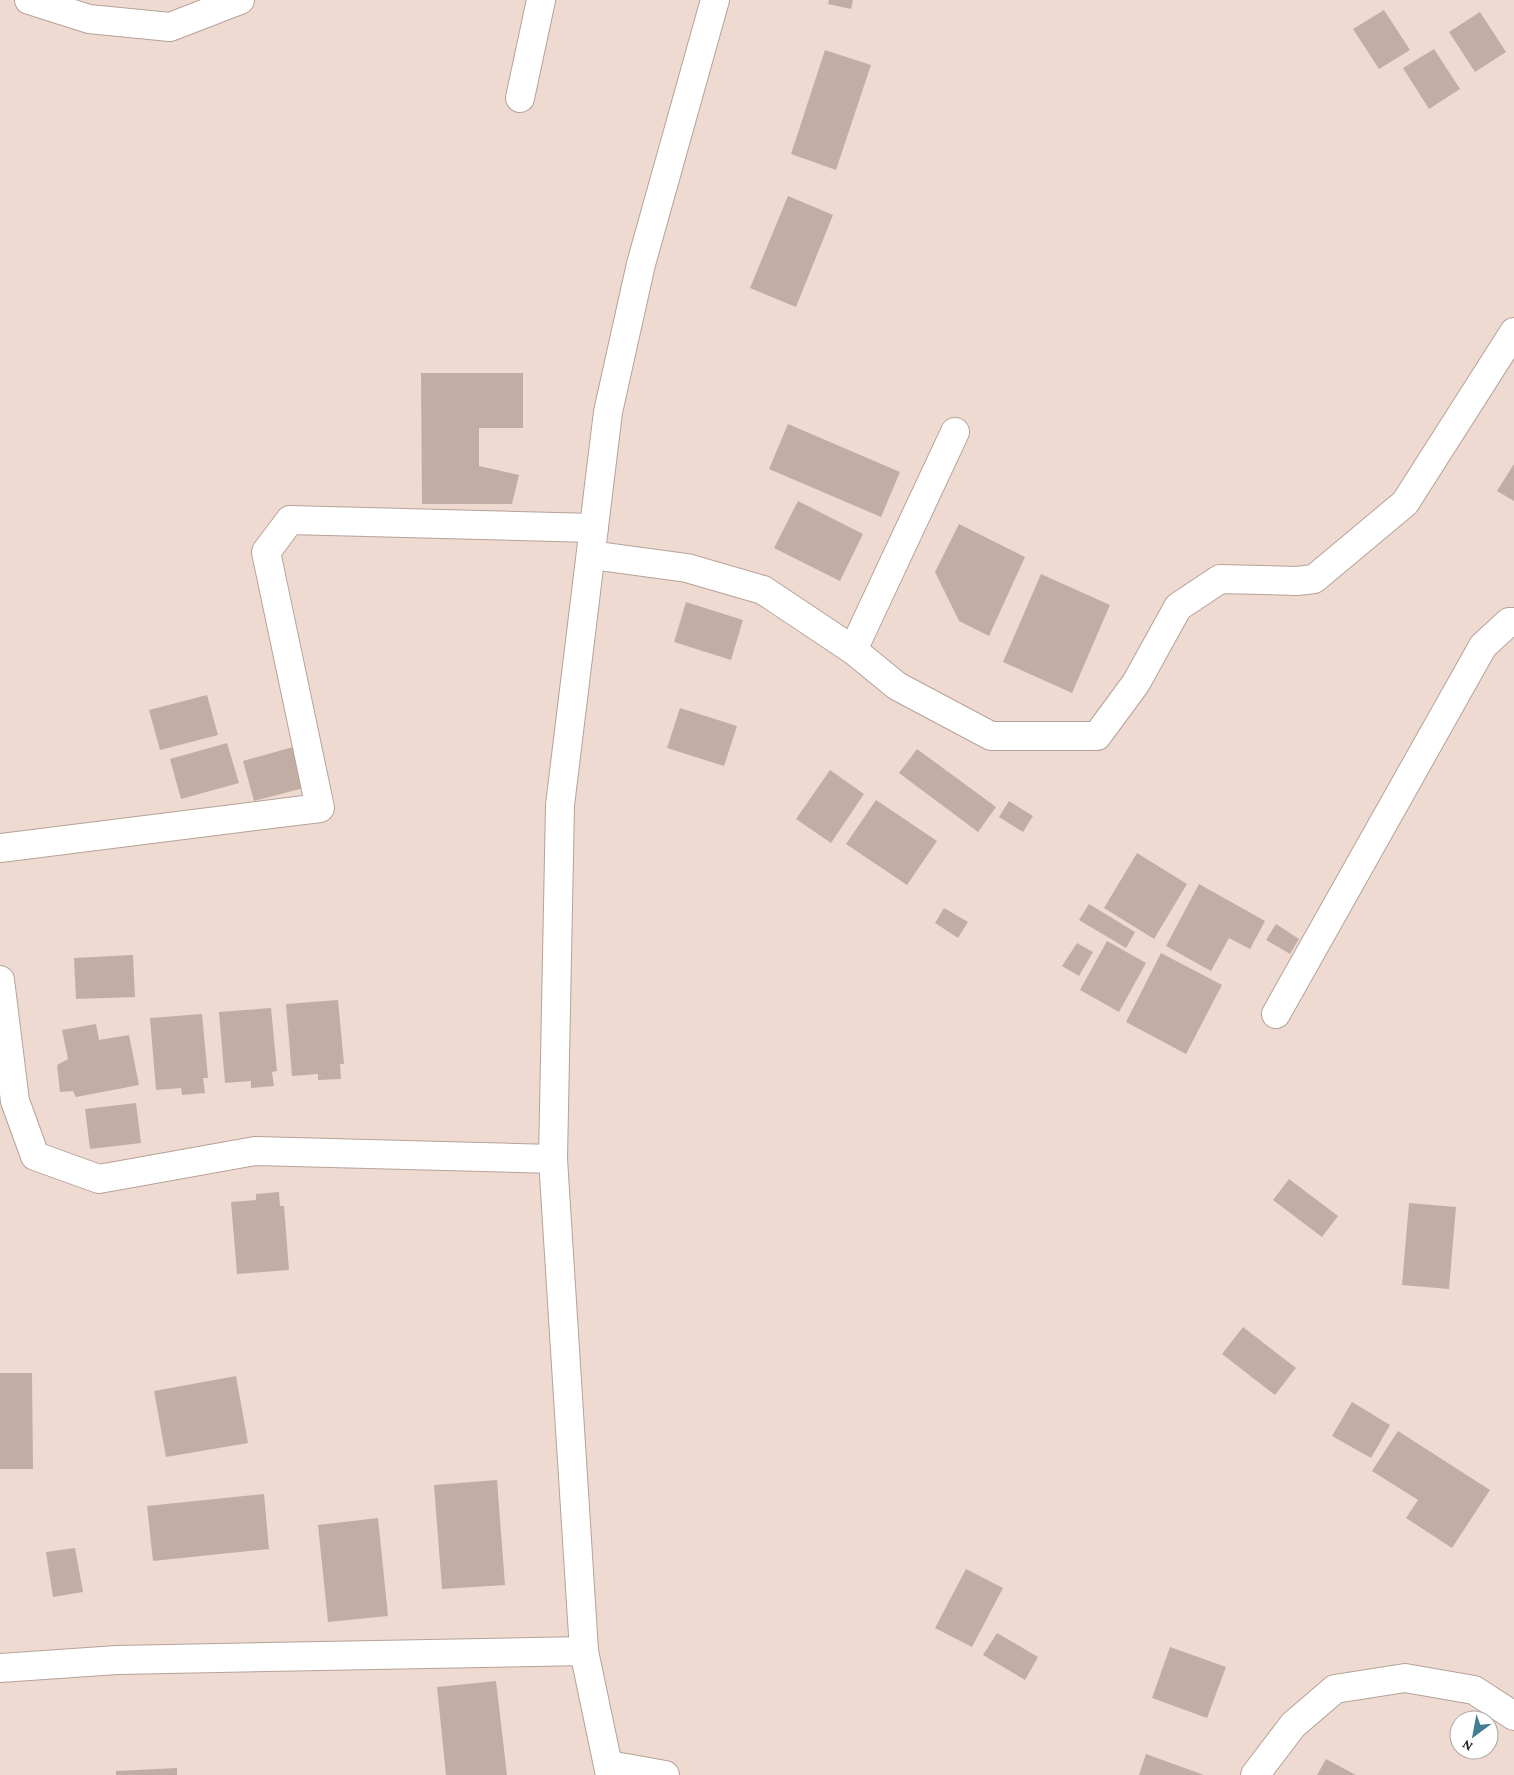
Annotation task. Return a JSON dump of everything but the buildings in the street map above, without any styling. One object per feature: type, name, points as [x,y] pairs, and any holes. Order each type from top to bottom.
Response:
[{"type":"street","points":[[28,0],[89,19],[170,26],[240,0]]},
{"type":"street","points":[[520,98],[542,0]]},
{"type":"street","points":[[665,1775],[610,1770],[584,1651],[553,1159],[560,805],[608,412],[639,273],[715,0]]},
{"type":"street","points":[[591,555],[687,568],[763,590],[853,650],[897,686],[991,736],[1097,736],[1136,684],[1178,607],[1220,579],[1297,581],[1314,579],[1405,503],[1514,332]]},
{"type":"street","points":[[853,650],[955,432]]},
{"type":"street","points":[[0,848],[320,808],[266,552],[290,520],[594,528]]},
{"type":"street","points":[[1276,1014],[1484,646],[1509,622],[1514,622]]},
{"type":"street","points":[[0,980],[14,1101],[35,1156],[99,1179],[255,1151],[553,1159]]},
{"type":"street","points":[[0,1668],[117,1660],[584,1651]]},
{"type":"street","points":[[1255,1775],[1293,1725],[1335,1689],[1406,1678],[1474,1690],[1514,1716]]}]
